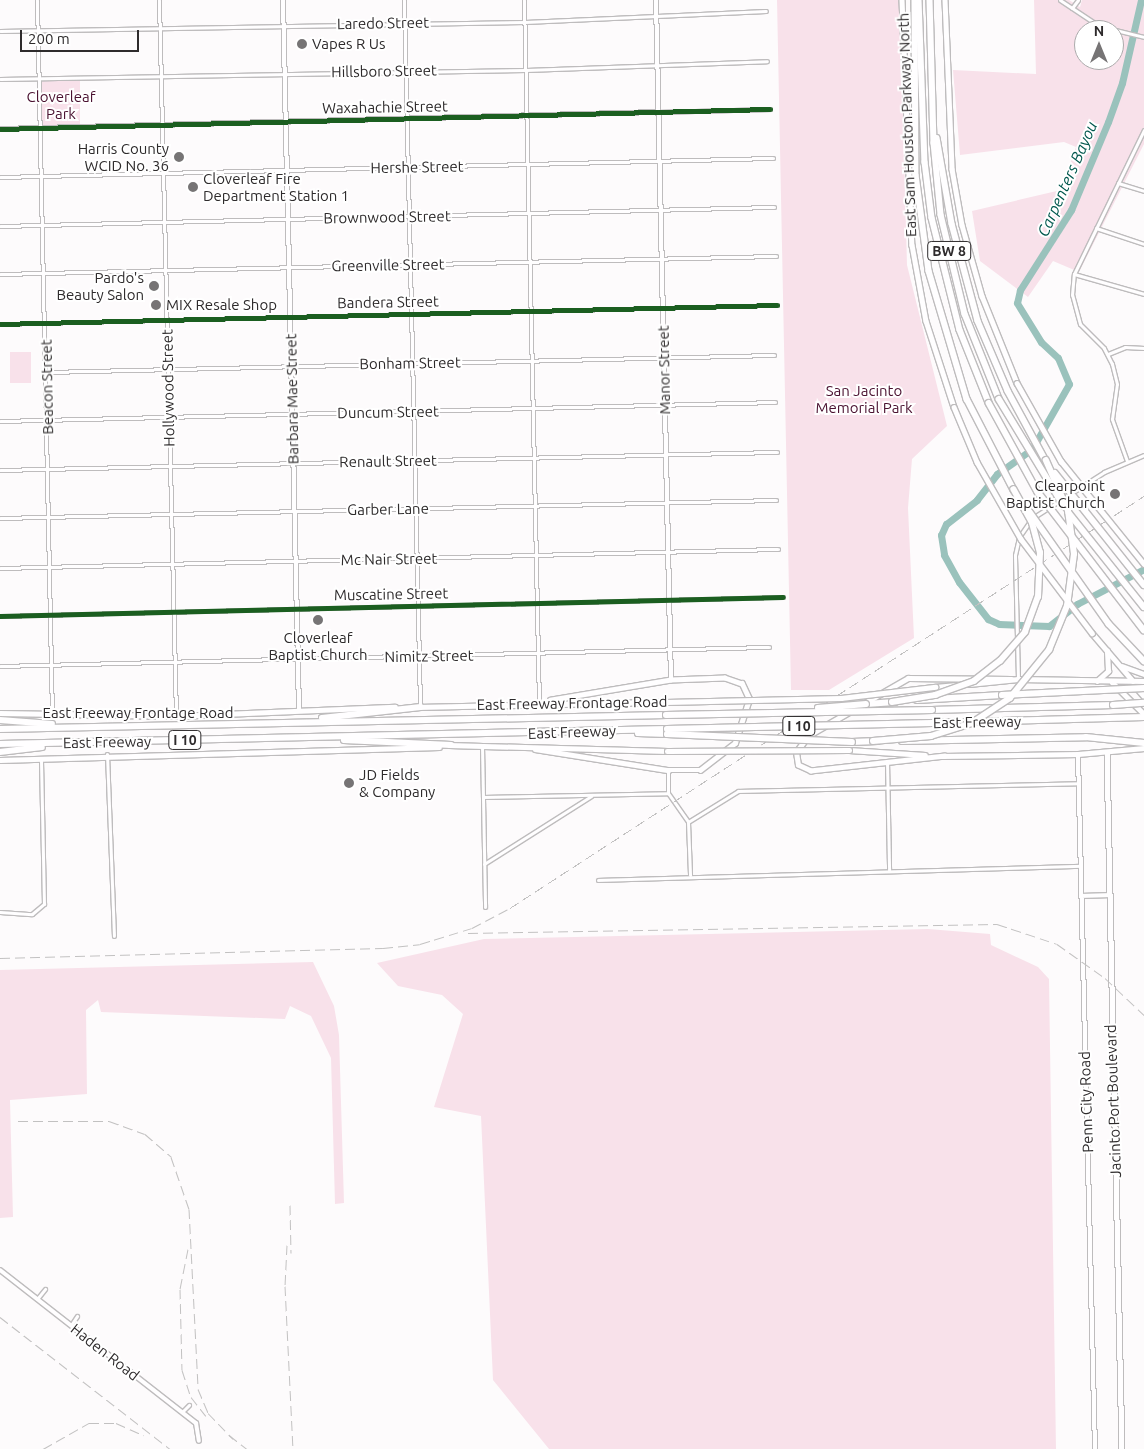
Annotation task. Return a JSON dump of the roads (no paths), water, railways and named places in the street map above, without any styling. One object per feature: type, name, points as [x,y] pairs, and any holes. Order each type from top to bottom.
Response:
[{"type":"highway","points":[[892,702],[935,695],[974,681],[1000,662],[1025,632],[1038,597],[1040,561],[1032,523],[972,411],[938,312],[916,175],[915,0]]},
{"type":"highway","name":"East Sam Houston Parkway North","points":[[919,0],[925,162],[932,218],[960,330],[989,403],[1038,492],[1144,630]]},
{"type":"highway","name":"East Sam Houston Parkway North","points":[[930,0],[938,190],[946,240],[965,314],[999,399],[1051,488],[1144,607]]},
{"type":"highway","points":[[873,741],[931,736],[980,719],[1019,689],[1049,650],[1067,606],[1074,554],[1068,511],[1046,461],[1008,392],[984,336],[952,224],[933,97]]},
{"type":"highway","points":[[1046,461],[1144,585]]},
{"type":"highway","points":[[1014,490],[1109,624],[1144,661]]},
{"type":"highway","points":[[773,712],[892,702],[1144,688]]},
{"type":"highway","name":"East Freeway","points":[[0,729],[932,710],[1144,703]]},
{"type":"highway","points":[[296,722],[420,707]]},
{"type":"highway","name":"East Freeway","points":[[0,744],[667,731],[1144,716]]},
{"type":"highway","points":[[0,720],[84,727]]},
{"type":"highway","points":[[667,731],[873,741],[1086,737],[1144,743]]},
{"type":"highway","points":[[300,737],[451,745]]},
{"type":"highway","points":[[0,752],[71,743]]},
{"type":"main road","name":"East Sam Houston Parkway North","points":[[902,0],[912,245],[926,320],[954,407],[977,462],[1021,539],[1106,650],[1144,696]]},
{"type":"main road","name":"BW 8","points":[[945,0],[952,168],[962,226],[982,296],[1017,383],[1061,461],[1144,564]]},
{"type":"main road","points":[[1097,681],[1108,671],[1106,650]]},
{"type":"main road","points":[[1121,666],[1144,674]]},
{"type":"main road","points":[[1010,679],[908,678],[809,735],[796,752],[798,765],[811,771],[945,756],[1107,753],[1144,748]]},
{"type":"main road","points":[[514,746],[668,770],[700,770],[723,756],[741,735],[749,699],[736,679],[671,680],[539,703]]},
{"type":"main road","name":"East Freeway Frontage Road","points":[[0,713],[176,716],[299,709],[832,698],[1010,679],[1144,681]]},
{"type":"main road","points":[[1111,681],[1123,688],[1144,716]]},
{"type":"main road","points":[[0,760],[107,754],[451,745],[667,751],[849,750],[945,756]]},
{"type":"main road","name":"Jacinto Port Boulevard","points":[[1107,753],[1122,1449]]},
{"type":"street","name":"Beacon Street","points":[[37,0],[48,420],[52,714]]},
{"type":"street","name":"Hollywood Street","points":[[159,0],[176,716]]},
{"type":"street","name":"Barbara Mae Street","points":[[283,0],[299,709]]},
{"type":"street","points":[[404,0],[420,707]]},
{"type":"street","points":[[524,0],[540,603],[539,703]]},
{"type":"street","name":"Manor Street","points":[[656,0],[671,680]]},
{"type":"street","points":[[1060,0],[1100,26],[1143,37]]},
{"type":"street","points":[[1072,8],[1078,0]]},
{"type":"street","name":"Laredo Street","points":[[0,31],[283,24],[525,22],[766,11]]},
{"type":"street","name":"Hillsboro Street","points":[[0,80],[161,77],[284,72],[526,70],[767,61]]},
{"type":"street","name":"Waxahachie Street","points":[[0,129],[770,109]]},
{"type":"street","points":[[1127,461],[1112,418],[1117,384],[1108,354],[1077,320],[1072,306],[1074,274],[1142,138],[1144,130]]},
{"type":"street","name":"Hershe Street","points":[[0,177],[773,158]]},
{"type":"street","points":[[1118,183],[1144,191]]},
{"type":"street","name":"Brownwood Street","points":[[0,226],[164,224],[288,219],[774,207]]},
{"type":"street","points":[[1096,228],[1144,244]]},
{"type":"street","name":"Greenville Street","points":[[0,274],[166,272],[776,256]]},
{"type":"street","points":[[1074,274],[1144,294]]},
{"type":"street","name":"Bandera Street","points":[[0,324],[776,305]]},
{"type":"street","points":[[1108,354],[1125,346],[1144,348]]},
{"type":"street","name":"Bonham Street","points":[[46,372],[774,354]]},
{"type":"street","name":"Duncum Street","points":[[0,421],[775,402]]},
{"type":"street","name":"Renault Street","points":[[0,470],[170,468],[294,463],[777,452]]},
{"type":"street","points":[[1018,679],[1015,555],[1025,525],[1127,461],[1144,455]]},
{"type":"street","name":"Garber Lane","points":[[0,518],[171,516],[295,511],[776,500]]},
{"type":"street","name":"Mc Nair Street","points":[[0,568],[172,566],[296,561],[778,549]]},
{"type":"street","name":"Muscatine Street","points":[[0,616],[174,614],[297,609],[783,597]]},
{"type":"street","name":"Nimitz Street","points":[[0,666],[769,647]]},
{"type":"street","points":[[482,746],[484,907]]},
{"type":"street","points":[[107,754],[114,936]]},
{"type":"street","name":"Penn City Road","points":[[1078,754],[1095,1449]]},
{"type":"street","points":[[0,912],[24,915],[39,910],[44,904],[42,757]]},
{"type":"street","points":[[887,761],[889,870]]},
{"type":"street","points":[[668,770],[668,793],[688,822],[690,875]]},
{"type":"street","points":[[688,822],[738,791],[1078,783]]},
{"type":"street","points":[[482,797],[668,793]]},
{"type":"street","points":[[484,864],[591,795]]},
{"type":"street","points":[[598,880],[690,875],[1080,866]]},
{"type":"street","points":[[1082,896],[1110,895]]},
{"type":"street","name":"Haden Road","points":[[0,1270],[182,1412],[199,1427],[199,1441]]},
{"type":"street","points":[[37,1298],[45,1289]]},
{"type":"street","points":[[70,1325],[77,1316]]},
{"type":"street","points":[[182,1412],[189,1405]]},
{"type":"waterway","name":"Carpenters Bayou","points":[[1141,0],[1122,83],[1108,122],[1071,210],[1020,290],[1017,303],[1041,342],[1058,358],[1069,384],[1032,449],[997,474],[977,500],[946,524],[941,535],[944,555],[959,582],[988,619],[999,624],[1049,626],[1077,604],[1144,569]]},
{"type":"railway","points":[[0,958],[383,948],[420,944],[472,928],[510,908],[1144,496]]},
{"type":"railway","points":[[468,933],[997,924],[1057,944],[1105,978],[1144,1015]]},
{"type":"railway","points":[[18,1121],[109,1121],[145,1134],[171,1157],[189,1209],[198,1389],[208,1413],[233,1439]]},
{"type":"railway","points":[[290,1205],[291,1253]]},
{"type":"railway","points":[[287,1245],[285,1286],[293,1449]]},
{"type":"railway","points":[[188,1249],[180,1289],[182,1370],[191,1397],[206,1416]]},
{"type":"railway","points":[[0,1317],[170,1449]]},
{"type":"railway","points":[[43,1449],[89,1423],[116,1423],[143,1435]]},
{"type":"railway","points":[[229,1435],[247,1449]]},
{"type":"place","name":"Vapes R Us","points":[[302,44]]},
{"type":"place","name":"Harris County WCID No. 36","points":[[179,157]]},
{"type":"place","name":"Cloverleaf Fire Department Station 1","points":[[193,187]]},
{"type":"place","name":"Pardo's Beauty Salon","points":[[154,286]]},
{"type":"place","name":"MIX Resale Shop","points":[[156,305]]},
{"type":"place","name":"Clearpoint Baptist Church","points":[[1115,494]]},
{"type":"place","name":"Cloverleaf Baptist Church","points":[[318,620]]},
{"type":"place","name":"JD Fields & Company","points":[[349,783]]},
{"type":"park label","name":"Cloverleaf Park","points":[[61,104]]},
{"type":"park label","name":"San Jacinto Memorial Park","points":[[864,398]]}]
